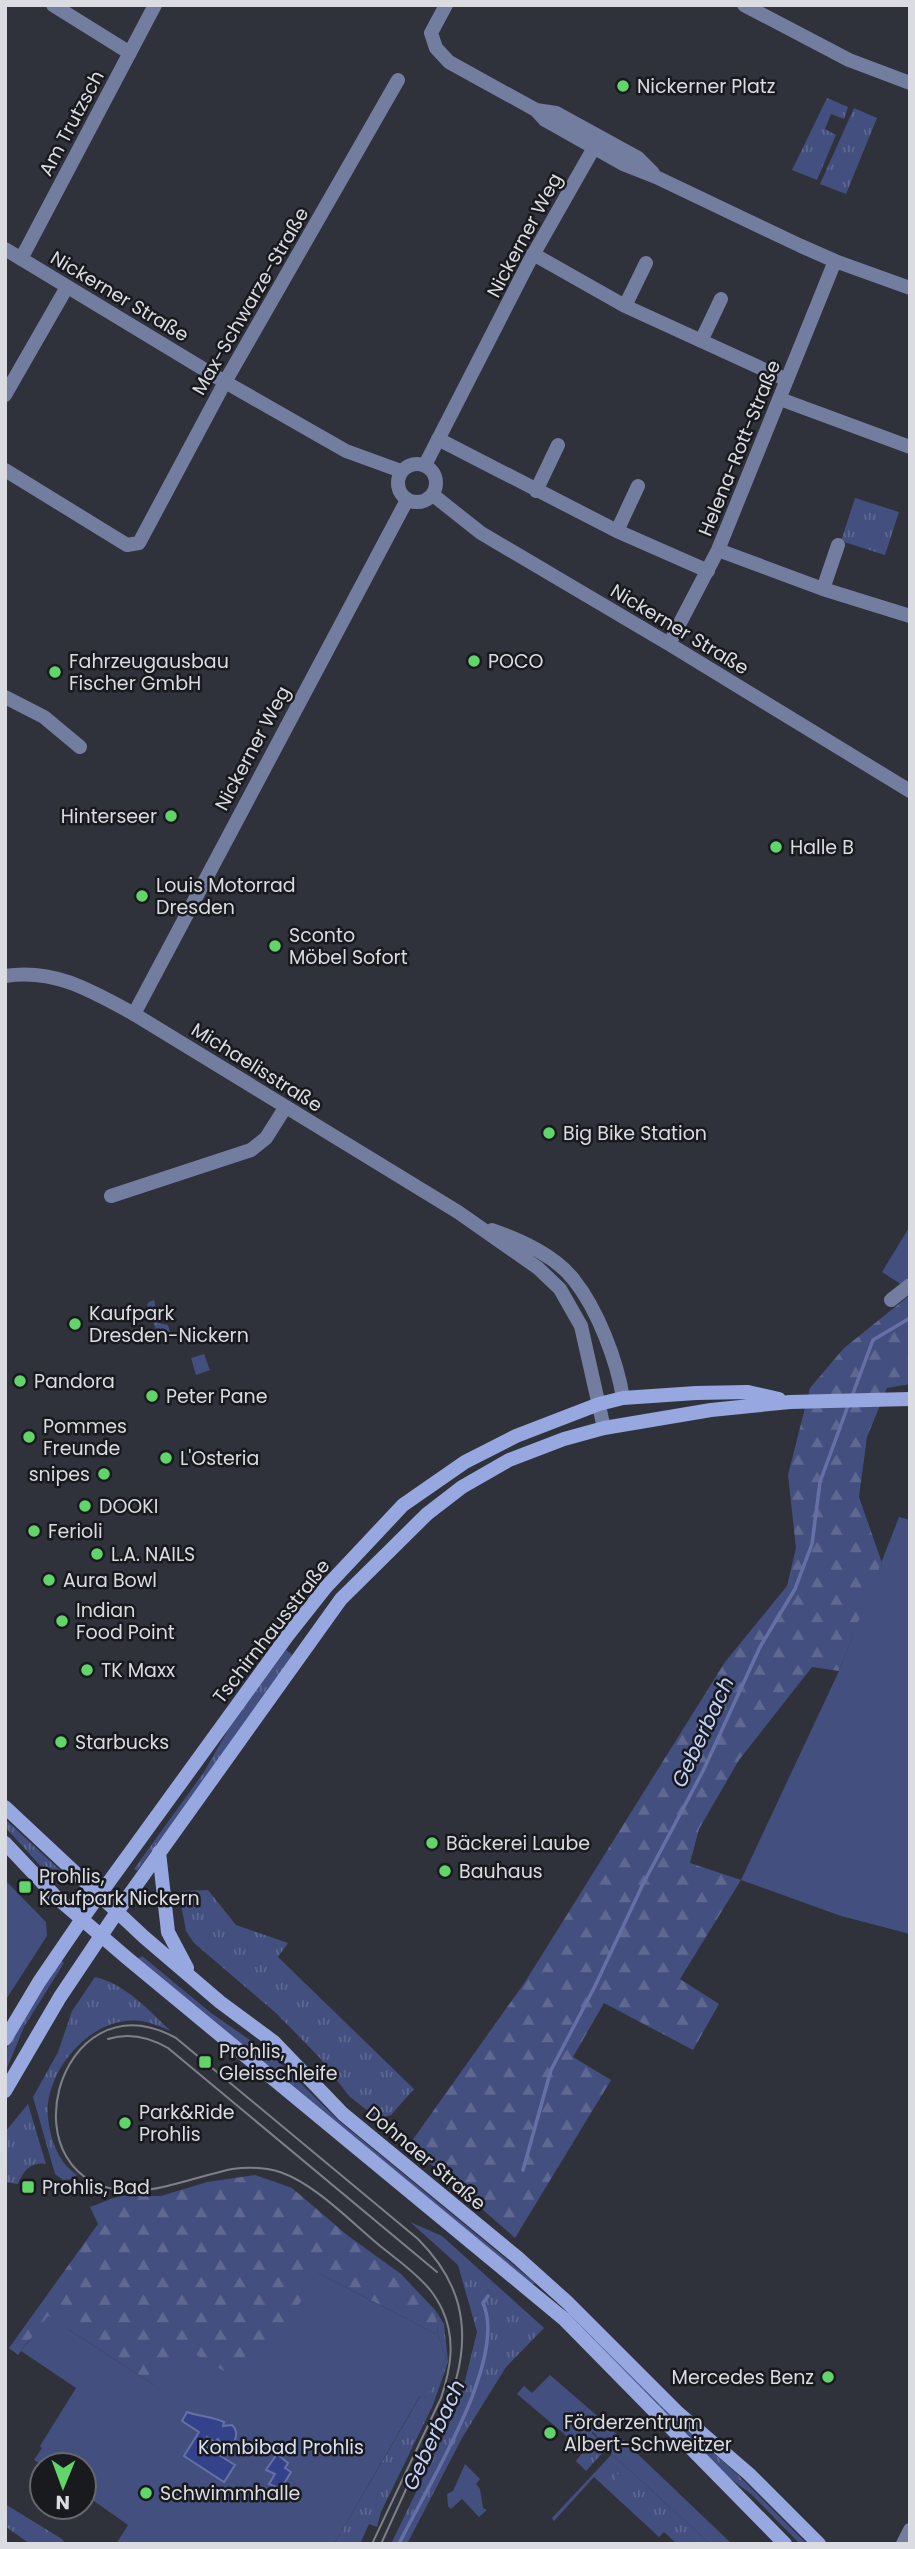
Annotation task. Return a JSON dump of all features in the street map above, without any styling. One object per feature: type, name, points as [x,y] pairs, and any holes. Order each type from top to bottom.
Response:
[{"type":"main road","name":"Tschirnhausstraße","points":[[5,2039],[39,1982],[82,1919],[288,1635],[326,1587],[403,1505],[466,1461],[516,1436],[599,1404],[623,1398],[748,1392],[797,1402]]},
{"type":"main road","name":"Michaelisstraße","points":[[623,1398],[626,1424]]},
{"type":"main road","name":"Tschirnhausstraße","points":[[5,2091],[60,1997],[117,1912],[341,1598],[427,1514],[462,1487],[509,1460],[564,1439],[604,1428],[711,1410],[797,1402],[903,1399]]},
{"type":"main road","name":"Dohnaer Straße","points":[[5,1807],[117,1912],[250,2026],[274,2042],[342,2114],[557,2293],[677,2412],[749,2474],[819,2544]]},
{"type":"main road","name":"Dohnaer Straße","points":[[5,1843],[56,1897],[101,1936],[564,2319],[785,2544]]},
{"type":"main road","points":[[159,1852],[168,1932],[190,1975]]},
{"type":"street","name":"Am Trutzsch","points":[[21,259],[155,5]]},
{"type":"street","points":[[446,5],[431,33],[436,48],[449,62],[536,110],[556,113],[631,167],[835,261],[910,288]]},
{"type":"street","points":[[744,5],[849,60],[910,83]]},
{"type":"street","points":[[56,6],[130,53]]},
{"type":"street","name":"Max-Schwarze-Straße","points":[[5,470],[127,545],[139,543],[225,382],[398,80]]},
{"type":"street","name":"Nickerner Weg","points":[[425,465],[533,254],[597,143]]},
{"type":"street","name":"Nickerner Straße","points":[[5,249],[225,382],[346,451],[401,471]]},
{"type":"street","points":[[533,254],[625,306],[787,380]]},
{"type":"street","name":"Helena-Rott-Straße","points":[[669,644],[718,550],[835,261]]},
{"type":"street","points":[[625,306],[646,263]]},
{"type":"street","points":[[5,395],[67,286]]},
{"type":"street","points":[[701,341],[721,299]]},
{"type":"street","points":[[780,399],[910,447]]},
{"type":"street","points":[[438,439],[617,531],[708,571]]},
{"type":"street","points":[[536,491],[558,445]]},
{"type":"street","points":[[416,463],[425,465],[435,475],[437,486],[433,495],[427,500],[407,500],[398,486],[401,471],[416,463]]},
{"type":"street","points":[[617,531],[638,486]]},
{"type":"street","name":"Nickerner Straße","points":[[433,495],[481,533],[910,791]]},
{"type":"street","name":"Nickerner Weg","points":[[134,1014],[407,500]]},
{"type":"street","points":[[823,589],[838,545]]},
{"type":"street","points":[[718,550],[823,589],[910,616]]},
{"type":"street","points":[[5,697],[44,717],[80,747]]},
{"type":"street","name":"Michaelisstraße","points":[[5,976],[40,974],[84,986],[478,1225],[538,1268],[560,1289],[581,1326],[604,1428]]},
{"type":"street","points":[[111,1196],[251,1150],[266,1138],[285,1108]]},
{"type":"street","name":"Michaelisstraße","points":[[478,1225],[518,1239],[574,1279],[597,1320],[619,1376],[623,1398]]},
{"type":"street","points":[[891,1300],[910,1285]]},
{"type":"street","points":[[903,2544],[910,2530]]},
{"type":"green space","points":[[827,98],[848,107],[844,119],[831,114],[825,129],[836,135],[817,180],[792,170]]},
{"type":"green space","points":[[854,108],[877,118],[846,194],[820,184]]},
{"type":"green space","points":[[855,498],[899,512],[885,555],[841,541]]},
{"type":"green space","points":[[910,1226],[910,1279],[902,1285],[882,1272]]},
{"type":"green space","points":[[910,1295],[910,1384],[887,1388],[867,1437],[859,1497],[882,1563],[839,1671],[812,1667],[739,1760],[699,1829],[690,1863],[741,1880],[680,1979],[719,2004],[693,2050],[604,2003],[573,2057],[611,2080],[515,2238],[409,2145],[525,1982],[725,1662],[787,1586],[796,1548],[788,1475],[810,1388],[844,1348]]},
{"type":"green space","points":[[154,1300],[158,1323],[168,1325],[170,1332],[162,1335],[157,1333],[147,1305]]},
{"type":"green space","points":[[204,1354],[210,1370],[196,1375],[191,1358]]},
{"type":"green space","points":[[899,1517],[910,1520],[910,1934],[841,1916],[741,1880],[839,1671]]},
{"type":"green space","points":[[286,1650],[294,1656],[137,1871],[134,1869],[204,1772],[229,1728]]},
{"type":"green space","points":[[5,1819],[63,1873],[55,1882],[5,1827]]},
{"type":"green space","points":[[5,1880],[46,1922],[47,1936],[5,2001]]},
{"type":"green space","points":[[208,1890],[236,1925],[288,1943],[278,1957],[414,2089],[391,2115],[378,2119],[349,2096],[319,2057],[277,2014],[194,1943],[186,1931],[179,1894],[181,1891]]},
{"type":"green space","points":[[142,1956],[211,2013],[273,2056],[339,2121],[535,2283],[532,2285],[138,1959]]},
{"type":"green space","points":[[60,1959],[64,1963],[24,2027],[5,2073],[5,2051]]},
{"type":"green space","points":[[95,1977],[127,1992],[171,2031],[144,2022],[123,2021],[93,2034],[79,2044],[68,2057],[52,2087],[48,2103],[48,2117],[55,2148],[65,2164],[77,2175],[73,2179],[63,2180],[55,2174],[33,2097],[58,2052],[72,2011]]},
{"type":"green space","points":[[28,2104],[46,2164],[36,2164],[28,2168],[18,2184],[5,2182],[5,2132]]},
{"type":"green space","points":[[255,2175],[292,2188],[347,2235],[401,2274],[436,2311],[438,2335],[318,2273],[298,2380],[154,2385],[68,2329],[29,2340],[18,2355],[9,2348],[98,2224],[90,2207],[119,2196],[161,2196],[207,2182]]},
{"type":"green space","points":[[410,2222],[442,2236],[544,2328],[506,2367],[462,2438],[407,2544],[391,2544],[460,2401],[477,2332],[458,2265]]},
{"type":"green space","name":"Kombibad Prohlis","points":[[318,2273],[438,2335],[446,2358],[426,2398],[420,2396],[334,2544],[116,2544],[128,2525],[98,2504],[98,2451],[40,2451],[40,2446],[76,2388],[21,2351],[48,2316],[154,2385],[182,2347],[224,2371],[283,2331]]},
{"type":"green space","points":[[436,2311],[444,2324],[448,2362],[433,2405],[381,2512],[377,2527],[369,2524],[360,2544],[334,2544],[421,2395],[425,2398],[446,2358],[438,2335]]},
{"type":"green space","points":[[595,2339],[673,2418],[734,2471],[807,2544],[800,2544],[751,2494],[723,2473],[592,2341]]},
{"type":"green space","points":[[550,2375],[587,2407],[563,2433],[517,2394],[524,2386],[532,2393]]},
{"type":"green space","points":[[587,2407],[602,2420],[592,2433],[607,2448],[586,2471],[576,2461],[583,2452],[563,2433]]},
{"type":"green space","points":[[602,2420],[732,2544],[710,2544],[612,2454],[592,2431]]},
{"type":"green space","points":[[612,2454],[710,2544],[677,2544],[664,2532],[659,2537],[594,2477],[554,2521],[552,2518]]},
{"type":"green space","points":[[465,2464],[480,2479],[476,2484],[480,2489],[483,2508],[487,2510],[479,2517],[462,2499],[451,2509],[448,2506],[447,2494],[453,2491]]},
{"type":"green space","points":[[621,2472],[636,2487],[632,2493],[618,2491],[614,2484],[616,2475]]},
{"type":"green space","points":[[5,2504],[66,2544],[30,2544],[5,2526]]},
{"type":"shaded area","points":[[187,2412],[219,2420],[224,2422],[223,2426],[232,2425],[236,2430],[231,2447],[222,2447],[218,2439],[215,2442],[207,2437],[203,2445],[235,2465],[224,2482],[184,2456],[199,2432],[182,2421]]},
{"type":"shaded area","points":[[277,2454],[288,2463],[285,2468],[291,2472],[281,2489],[269,2484],[275,2474],[266,2470]]},
{"type":"waterway","name":"Geberbach","points":[[852,1396],[873,1340],[910,1318]]},
{"type":"waterway","name":"Geberbach","points":[[523,2170],[551,2070],[595,1986],[643,1884],[703,1771],[760,1647],[795,1589],[812,1544],[820,1482],[849,1403]]},
{"type":"waterway","name":"Geberbach","points":[[399,2544],[460,2425],[474,2390],[484,2357],[488,2328],[483,2303],[488,2296]]},
{"type":"tram line","points":[[372,2544],[441,2398],[449,2365],[450,2342],[440,2304],[419,2278],[332,2204],[306,2185],[280,2172],[256,2168],[232,2169],[169,2186],[132,2191],[91,2181],[66,2157],[56,2124],[60,2089],[75,2057],[100,2034],[134,2026],[176,2038],[418,2239],[443,2270],[458,2304],[461,2322],[462,2340],[456,2380],[381,2544]]},
{"type":"tram line","points":[[108,2039],[139,2037],[168,2048],[437,2272]]},
{"type":"place","name":"Nickerner Platz","points":[[623,86]]},
{"type":"place","name":"POCO","points":[[474,661]]},
{"type":"place","name":"Fahrzeugausbau Fischer GmbH","points":[[55,672]]},
{"type":"place","name":"Hinterseer","points":[[171,816]]},
{"type":"place","name":"Halle B","points":[[776,847]]},
{"type":"place","name":"Louis Motorrad Dresden","points":[[142,896]]},
{"type":"place","name":"Sconto Möbel Sofort","points":[[275,946]]},
{"type":"place","name":"Big Bike Station","points":[[549,1133]]},
{"type":"place","name":"Kaufpark Dresden-Nickern","points":[[75,1324]]},
{"type":"place","name":"Pandora","points":[[20,1381]]},
{"type":"place","name":"Peter Pane","points":[[152,1396]]},
{"type":"place","name":"Pommes Freunde","points":[[29,1437]]},
{"type":"place","name":"L'Osteria","points":[[166,1458]]},
{"type":"place","name":"snipes","points":[[104,1474]]},
{"type":"place","name":"DOOKI","points":[[85,1506]]},
{"type":"place","name":"Ferioli","points":[[34,1531]]},
{"type":"place","name":"L.A. NAILS","points":[[97,1554]]},
{"type":"place","name":"Aura Bowl","points":[[49,1580]]},
{"type":"place","name":"Indian Food Point","points":[[62,1621]]},
{"type":"place","name":"TK Maxx","points":[[87,1670]]},
{"type":"place","name":"Starbucks","points":[[61,1742]]},
{"type":"place","name":"Bäckerei Laube","points":[[432,1843]]},
{"type":"place","name":"Bauhaus","points":[[445,1871]]},
{"type":"place","name":"Prohlis, Kaufpark Nickern","points":[[25,1887]]},
{"type":"place","name":"Prohlis, Gleisschleife","points":[[205,2062]]},
{"type":"place","name":"Park&Ride Prohlis","points":[[125,2123]]},
{"type":"place","name":"Prohlis, Bad","points":[[28,2187]]},
{"type":"place","name":"Mercedes Benz","points":[[828,2377]]},
{"type":"place","name":"Förderzentrum Albert-Schweitzer","points":[[550,2433]]},
{"type":"place","name":"Schwimmhalle","points":[[146,2493]]}]
